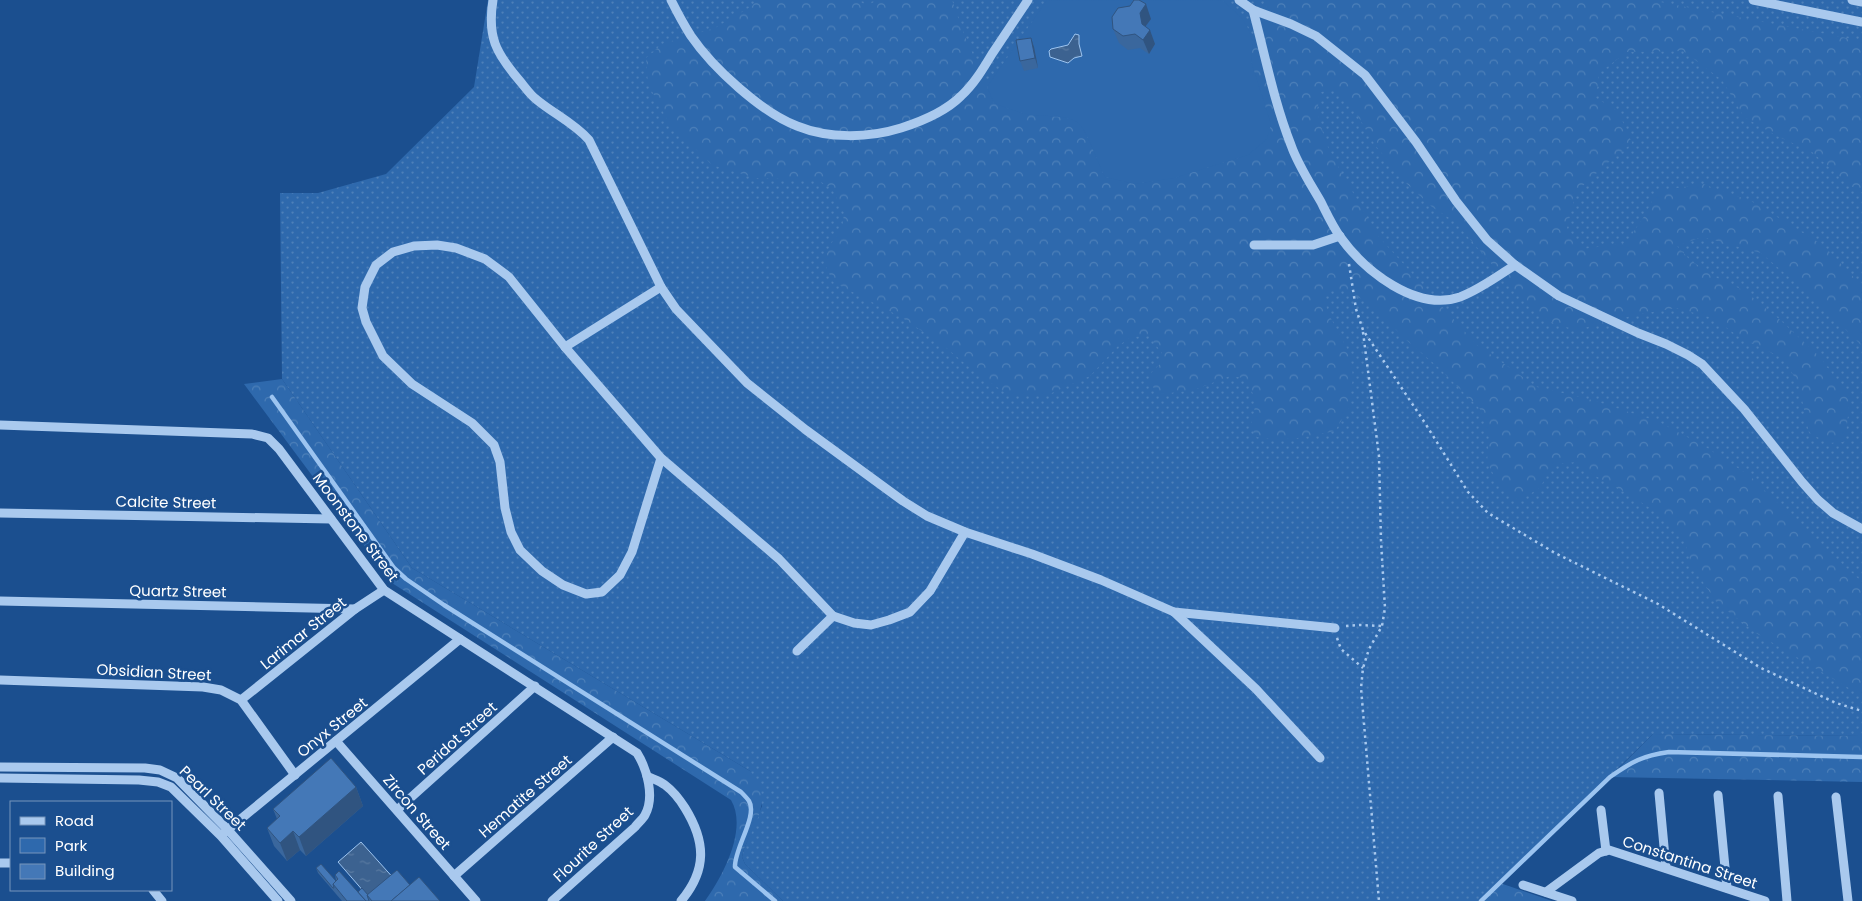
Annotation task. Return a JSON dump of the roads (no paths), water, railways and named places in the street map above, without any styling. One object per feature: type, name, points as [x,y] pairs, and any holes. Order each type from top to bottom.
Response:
[{"type":"street","points":[[493,0],[491,30],[496,49],[536,100],[580,130],[589,140],[661,287],[676,310],[747,383],[806,430],[903,501],[927,516],[965,532],[1102,580],[1174,612],[1336,628]]},
{"type":"street","points":[[671,0],[692,38],[712,60],[746,93],[775,114],[797,126],[821,133],[867,135],[891,131],[918,123],[940,112],[960,97],[976,79],[1028,0]]},
{"type":"street","points":[[1753,0],[1862,22]]},
{"type":"street","points":[[1852,0],[1862,2]]},
{"type":"street","points":[[1243,1],[1252,10],[1292,24],[1316,36],[1365,74],[1472,222],[1487,240],[1515,265],[1559,296],[1666,344],[1702,364],[1744,409],[1818,500],[1833,513],[1862,529]]},
{"type":"street","points":[[1252,10],[1284,127],[1297,161],[1340,236],[1375,273],[1404,291],[1423,298],[1442,300],[1459,297],[1482,286],[1515,265]]},
{"type":"street","points":[[1254,245],[1313,245],[1340,236]]},
{"type":"street","points":[[661,458],[632,552],[620,575],[602,592],[586,594],[563,585],[542,571],[520,550],[511,532],[505,508],[500,462],[494,445],[472,423],[412,384],[383,356],[366,322],[362,308],[365,287],[376,265],[393,252],[414,246],[437,245],[456,248],[485,259],[509,277],[565,347],[661,458],[779,559],[833,616],[854,623],[871,625],[910,612],[930,591],[965,532]]},
{"type":"street","points":[[565,347],[661,287]]},
{"type":"street","name":"Moonstone Street","points":[[0,425],[260,435],[274,443],[384,590],[637,753],[643,763],[647,776],[648,805]]},
{"type":"street","name":"Calcite Street","points":[[0,513],[331,519]]},
{"type":"street","name":"Larimar Street","points":[[241,700],[355,609],[384,590]]},
{"type":"street","name":"Quartz Street","points":[[0,601],[355,609]]},
{"type":"street","points":[[1174,612],[1256,690],[1320,758]]},
{"type":"street","points":[[797,652],[833,616]]},
{"type":"street","name":"Onyx Street","points":[[225,833],[460,639]]},
{"type":"street","name":"Obsidian Street","points":[[0,680],[203,687],[221,690],[241,700],[295,775]]},
{"type":"street","name":"Peridot Street","points":[[397,810],[535,686]]},
{"type":"street","name":"Hematite Street","points":[[454,876],[613,737]]},
{"type":"street","name":"Zircon Street","points":[[336,741],[476,901]]},
{"type":"street","name":"Pearl Street","points":[[0,767],[145,768],[160,770],[176,778],[225,833],[291,901]]},
{"type":"street","points":[[647,776],[665,785],[679,798],[699,835],[701,847],[700,862],[696,878],[689,892],[681,901]]},
{"type":"street","name":"Pearl Street","points":[[0,778],[139,780],[158,782],[171,787],[225,833],[278,901]]},
{"type":"street","points":[[1659,793],[1666,868]]},
{"type":"street","points":[[1718,794],[1727,888]]},
{"type":"street","points":[[1778,796],[1787,901]]},
{"type":"street","points":[[1836,797],[1848,901]]},
{"type":"street","name":"Flourite Street","points":[[552,901],[635,827],[645,815],[648,805]]},
{"type":"street","points":[[1546,892],[1599,852],[1606,851],[1601,810]]},
{"type":"street","name":"Constantina Street","points":[[1606,851],[1613,851],[1765,901]]},
{"type":"street","points":[[1523,885],[1572,901]]},
{"type":"street","points":[[154,891],[162,901]]},
{"type":"water","points":[[1075,34],[1079,35],[1082,56],[1074,58],[1068,63],[1050,57],[1049,51],[1051,49],[1068,45]]},
{"type":"water","points":[[361,842],[396,881],[372,901],[338,862]]},
{"type":"waterway","points":[[272,397],[394,568],[406,579],[444,605],[742,793],[749,801],[751,807],[735,867],[775,901]]},
{"type":"waterway","points":[[1481,901],[1610,777],[1645,757],[1669,752],[1862,757]]}]
